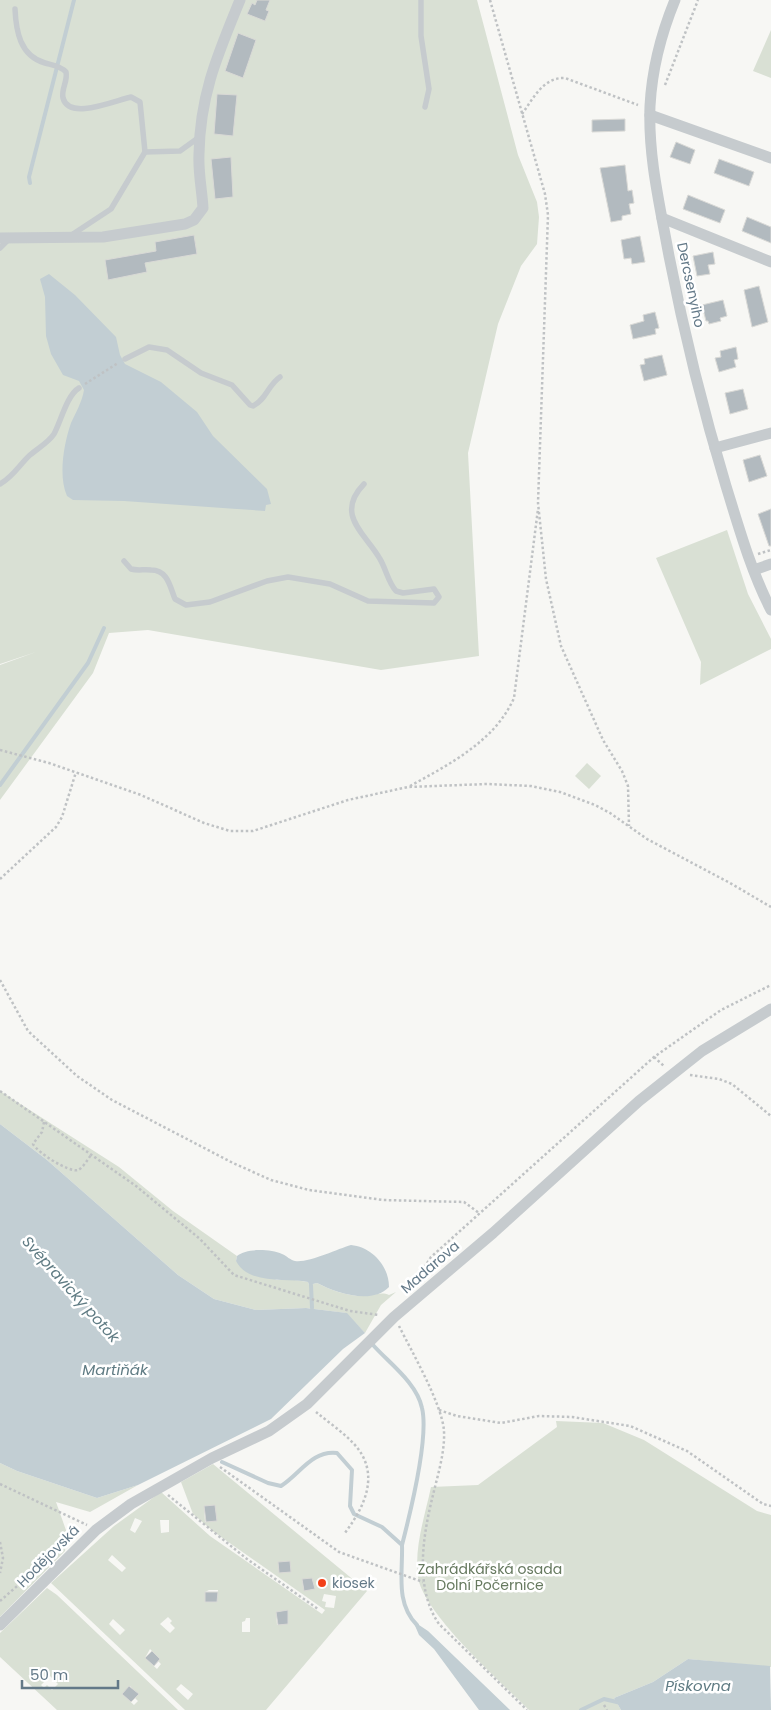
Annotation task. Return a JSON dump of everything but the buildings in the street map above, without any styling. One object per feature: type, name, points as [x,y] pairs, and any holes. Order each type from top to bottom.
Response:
[{"type":"street","points":[[5,238],[103,237],[185,224],[194,220],[203,208],[199,174],[200,136],[207,88],[215,60],[240,0]]},
{"type":"street","name":"Dercsenyiho","points":[[675,0],[658,50],[650,115],[654,178],[678,301],[715,448],[754,570],[771,610]]},
{"type":"street","points":[[650,115],[771,158]]},
{"type":"street","points":[[662,218],[771,262]]},
{"type":"street","points":[[715,448],[771,433]]},
{"type":"street","points":[[754,570],[771,564]]},
{"type":"street","name":"Madarova","points":[[96,1530],[131,1504],[159,1487],[212,1458],[269,1431],[307,1404],[394,1317],[672,1073],[726,1034],[771,1009]]},
{"type":"street","name":"Hodějovská","points":[[0,1625],[96,1530]]},
{"type":"lane","points":[[420,0],[421,36],[429,89],[426,107]]},
{"type":"lane","points":[[15,9],[16,29],[20,41],[32,57],[64,69],[67,75],[63,99],[70,106],[84,109],[131,97],[140,102],[145,152]]},
{"type":"lane","points":[[66,238],[111,209],[145,152],[180,151],[200,136]]},
{"type":"lane","points":[[0,248],[5,238]]},
{"type":"lane","points":[[125,359],[143,349],[158,348],[167,350],[202,373],[232,385],[250,405],[254,406],[263,399],[272,383],[280,376]]},
{"type":"lane","points":[[0,484],[50,440],[63,417],[72,393],[79,388]]},
{"type":"lane","points":[[124,561],[131,569],[154,570],[162,573],[168,579],[175,600],[186,605],[219,600],[266,581],[288,577],[330,584],[368,601],[434,603],[439,598],[434,589],[403,593],[396,591],[379,556],[356,527],[352,518],[354,500],[364,484]]},
{"type":"path","points":[[408,787],[469,751],[492,731],[508,711],[514,698],[538,503],[548,215],[545,194],[490,0]]},
{"type":"path","points":[[664,88],[698,0]]},
{"type":"path","points":[[522,114],[544,85],[557,78],[565,78],[633,105],[640,106]]},
{"type":"path","points":[[79,388],[125,359]]},
{"type":"path","points":[[538,503],[546,579],[561,646],[603,740],[622,771],[628,786],[629,826]]},
{"type":"path","points":[[758,554],[771,550]]},
{"type":"path","points":[[0,750],[76,772],[141,795],[204,823],[230,831],[253,831],[348,800],[408,787],[487,784],[531,786],[581,799],[610,813],[647,839],[771,907]]},
{"type":"path","points":[[0,879],[56,828],[62,817],[76,772]]},
{"type":"path","points":[[0,980],[28,1031],[77,1076],[112,1100],[233,1163],[271,1180],[308,1190],[383,1200],[464,1202],[479,1213]]},
{"type":"path","points":[[424,1291],[420,1284],[420,1274],[424,1264],[654,1057],[721,1010],[771,985]]},
{"type":"path","points":[[672,1073],[719,1079],[732,1084],[771,1116]]},
{"type":"path","points":[[0,1090],[136,1186],[200,1239],[234,1275],[350,1310],[394,1317],[439,1410],[444,1431],[424,1551],[423,1582],[429,1610],[439,1624],[527,1710]]},
{"type":"path","points":[[44,1122],[42,1132],[33,1144],[35,1148],[60,1165],[75,1171],[79,1170],[91,1155]]},
{"type":"path","points":[[307,1404],[354,1444],[366,1461],[368,1475],[362,1509],[344,1534]]},
{"type":"path","points":[[439,1410],[458,1416],[501,1424],[539,1416],[572,1417],[630,1426],[687,1451],[763,1504],[771,1506]]},
{"type":"path","points":[[212,1458],[227,1472],[339,1552],[423,1582]]},
{"type":"path","points":[[0,1484],[96,1530]]},
{"type":"path","points":[[159,1487],[239,1554],[318,1609]]},
{"type":"path","points":[[0,1542],[4,1558],[0,1573]]},
{"type":"path","points":[[604,1705],[606,1710]]},
{"type":"green space","points":[[0,0],[477,0],[518,155],[537,202],[539,217],[537,244],[521,266],[498,324],[468,453],[479,656],[381,670],[148,630],[109,633],[93,673],[0,800],[0,665],[36,652],[0,664]]},
{"type":"green space","points":[[771,30],[771,78],[753,71]]},
{"type":"green space","points":[[727,530],[748,594],[771,639],[771,649],[700,685],[701,662],[656,558]]},
{"type":"green space","points":[[587,763],[601,776],[589,789],[575,776]]},
{"type":"green space","points":[[0,1091],[119,1167],[173,1211],[237,1256],[236,1261],[277,1280],[288,1279],[308,1282],[309,1285],[317,1283],[351,1295],[362,1296],[383,1293],[389,1295],[396,1292],[381,1305],[365,1333],[346,1313],[306,1308],[256,1310],[214,1299],[178,1275],[47,1160],[0,1124]]},
{"type":"green space","name":"Zahrádkářská osada Dolní Počernice","points":[[556,1421],[603,1423],[644,1440],[757,1511],[771,1515],[771,1667],[688,1659],[653,1682],[614,1698],[621,1710],[529,1710],[448,1628],[423,1592],[418,1577],[417,1554],[431,1487],[478,1485],[557,1427]]},
{"type":"green space","points":[[0,1463],[17,1471],[97,1498],[138,1485],[90,1512],[56,1502],[67,1533],[65,1551],[0,1617]]},
{"type":"green space","points":[[213,1464],[367,1591],[266,1710],[185,1710],[51,1583],[114,1526],[161,1492],[210,1536],[322,1614],[325,1610],[214,1532],[193,1514],[181,1482]],"holes":[[[215,1505],[217,1521],[205,1522],[204,1506]],[[135,1518],[142,1521],[135,1533],[130,1530]],[[160,1520],[169,1520],[169,1532],[161,1533]],[[112,1555],[126,1568],[122,1572],[108,1560]],[[290,1561],[291,1572],[279,1573],[278,1563]],[[312,1578],[315,1589],[304,1591],[302,1581]],[[218,1590],[217,1602],[205,1602],[205,1592]],[[324,1594],[336,1596],[334,1608],[325,1607],[326,1602],[322,1601]],[[288,1610],[287,1624],[277,1625],[276,1612]],[[168,1617],[172,1621],[170,1623],[175,1628],[170,1633],[160,1624]],[[246,1618],[250,1618],[250,1632],[242,1632],[242,1622]],[[113,1619],[125,1630],[120,1635],[109,1624]],[[150,1649],[160,1659],[158,1661],[161,1664],[157,1669],[145,1658]],[[181,1684],[193,1694],[188,1700],[176,1689]]]},
{"type":"green space","points":[[47,1588],[57,1595],[178,1710],[57,1710],[0,1657],[0,1633]],"holes":[[[50,1676],[58,1684],[52,1690],[47,1685],[44,1688],[41,1685]],[[130,1686],[138,1694],[135,1698],[138,1701],[134,1705],[122,1694]]]},
{"type":"water","points":[[49,274],[75,295],[116,337],[120,355],[125,364],[161,382],[197,412],[213,436],[267,489],[271,504],[266,505],[265,511],[124,501],[73,500],[67,496],[62,469],[64,450],[71,423],[84,390],[79,381],[63,375],[51,354],[46,336],[45,297],[40,279]]},
{"type":"water","name":"Martiňák","points":[[0,1124],[47,1160],[178,1275],[214,1299],[256,1310],[306,1308],[347,1313],[365,1333],[343,1349],[271,1419],[138,1485],[97,1498],[17,1471],[0,1463]]},
{"type":"water","points":[[351,1245],[366,1249],[378,1259],[386,1272],[389,1287],[373,1295],[354,1296],[317,1283],[309,1285],[308,1282],[258,1277],[242,1269],[236,1261],[237,1256],[241,1253],[265,1250],[277,1252],[293,1260],[301,1261]]},
{"type":"water","points":[[413,1621],[428,1631],[510,1710],[479,1710],[434,1649],[419,1635]]},
{"type":"water","name":"Pískovna","points":[[688,1659],[770,1666],[771,1710],[621,1710],[614,1698],[653,1682]]},
{"type":"waterway","points":[[30,183],[29,177],[74,0]]},
{"type":"waterway","points":[[0,785],[88,663],[104,628]]},
{"type":"waterway","points":[[311,1285],[312,1308]]},
{"type":"waterway","points":[[373,1345],[409,1382],[422,1408],[423,1437],[421,1456],[414,1496],[402,1545]]},
{"type":"waterway","name":"Svépravický potok","points":[[222,1462],[268,1483],[281,1486],[313,1459],[320,1455],[337,1453],[352,1470],[350,1506],[354,1514],[382,1527],[402,1545],[401,1576],[403,1597],[410,1616],[417,1625]]},
{"type":"waterway","points":[[581,1710],[604,1699],[621,1703]]},
{"type":"place","name":"kiosek","points":[[322,1583]]}]
